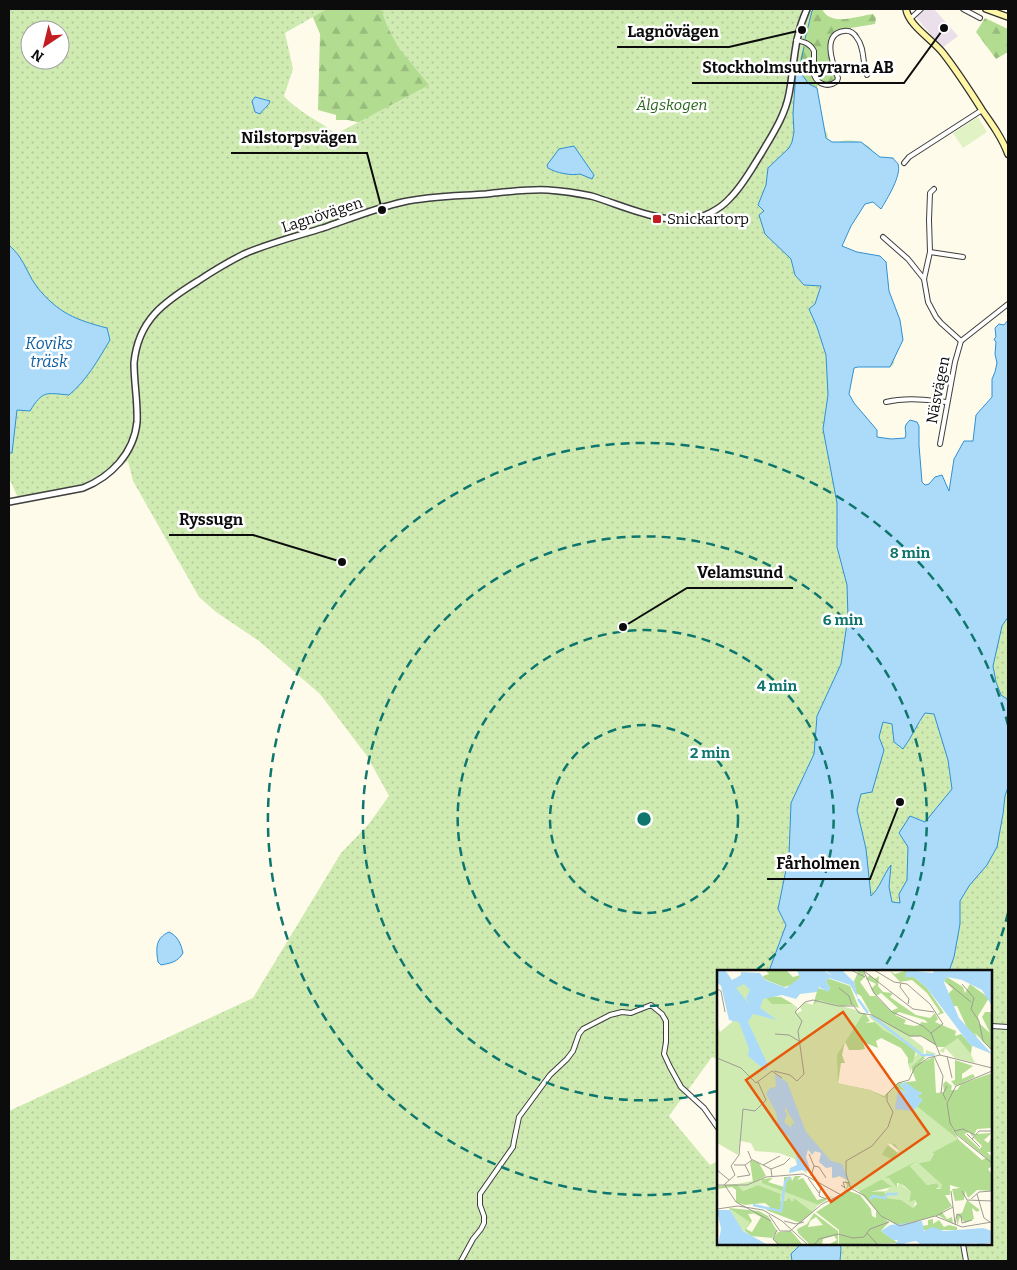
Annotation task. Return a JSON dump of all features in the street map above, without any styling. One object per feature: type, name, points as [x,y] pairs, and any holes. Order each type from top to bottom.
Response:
[{"type":"main road","points":[[906,9],[910,20],[951,63],[998,134],[1008,154]]},
{"type":"main road","points":[[986,9],[1008,17]]},
{"type":"main road","points":[[996,9],[1008,17]]},
{"type":"street","name":"Lagnövägen","points":[[9,502],[83,488],[104,477],[119,464],[129,447],[136,424],[134,363],[136,346],[146,324],[160,308],[178,293],[223,265],[254,250],[397,204],[425,198],[547,190],[570,192],[592,197],[664,218],[682,220],[709,214],[727,202],[740,186],[778,124],[789,94],[802,42],[802,20],[807,9]]},
{"type":"street","points":[[910,20],[921,9]]},
{"type":"street","points":[[963,9],[980,18]]},
{"type":"street","points":[[802,42],[812,47],[814,51],[814,75],[816,79],[821,84],[832,84],[838,78],[831,58],[831,42],[841,32],[852,32],[860,43],[867,75]]},
{"type":"street","points":[[904,164],[909,157],[982,110]]},
{"type":"street","points":[[934,190],[930,193],[930,252],[924,279],[928,302],[936,317],[961,341]]},
{"type":"street","points":[[883,236],[908,259],[924,279]]},
{"type":"street","points":[[930,252],[963,257]]},
{"type":"street","name":"Näsvägen","points":[[940,444],[955,362],[961,341],[1008,304]]},
{"type":"street","points":[[886,402],[917,398],[947,402]]},
{"type":"street","points":[[461,1261],[484,1223],[484,1216],[480,1205],[480,1194],[513,1147],[519,1117],[550,1075],[573,1051],[579,1034],[583,1029],[610,1015],[622,1012],[631,1013],[650,1005],[662,1014],[666,1021],[664,1054],[681,1087],[704,1108],[717,1127]]},
{"type":"street","points":[[992,1026],[1008,1027]]},
{"type":"street","points":[[963,1245],[966,1261]]},
{"type":"shaded area","points":[[927,9],[934,9],[958,36],[942,48],[916,17]]},
{"type":"green space","name":"Älgskogen","points":[[9,9],[327,9],[285,33],[293,69],[284,96],[296,107],[336,134],[429,85],[398,47],[381,9],[812,9],[798,68],[803,121],[818,125],[824,129],[830,143],[854,140],[864,143],[872,149],[865,159],[832,245],[899,342],[893,366],[868,365],[846,359],[843,399],[916,496],[956,501],[982,455],[1008,334],[1008,1261],[9,1261],[9,1111],[253,998],[341,853],[368,825],[389,796],[367,756],[320,694],[259,641],[216,612],[199,597],[133,481],[128,461],[93,487],[77,493],[20,502],[9,478]]},
{"type":"green space","points":[[283,9],[802,9],[460,78],[366,124],[348,120],[336,120],[336,115],[318,110],[320,34],[312,15]]},
{"type":"green space","points":[[810,9],[822,9],[832,18],[838,19],[873,14],[876,18],[875,24],[841,31],[830,41],[828,48],[835,75],[835,81],[832,83],[824,83],[819,79],[815,68],[814,47],[803,40]]},
{"type":"green space","points":[[985,18],[1008,29],[1008,52],[996,59],[976,32]]},
{"type":"green space","points":[[802,44],[811,51],[813,73],[818,84],[817,88],[809,84],[799,71],[796,71]]},
{"type":"green space","points":[[978,117],[987,132],[963,148],[953,133]]},
{"type":"water","points":[[796,71],[799,71],[809,84],[817,88],[826,138],[832,142],[861,142],[880,157],[893,158],[898,164],[899,169],[896,180],[881,209],[873,202],[865,204],[851,226],[842,246],[857,252],[880,256],[886,262],[889,291],[900,320],[903,340],[890,367],[854,368],[849,394],[854,403],[877,430],[877,437],[905,438],[907,423],[910,420],[917,422],[919,426],[922,482],[925,485],[929,484],[935,477],[942,475],[949,491],[954,459],[964,441],[973,441],[976,415],[992,397],[992,379],[997,363],[995,354],[996,342],[994,339],[996,337],[995,328],[999,324],[1004,325],[1008,320],[1008,617],[1002,626],[993,666],[1001,695],[1008,702],[1008,787],[997,847],[987,865],[969,886],[960,901],[960,924],[954,957],[949,970],[769,970],[786,925],[778,909],[789,855],[791,803],[814,754],[817,716],[841,664],[848,617],[847,585],[837,547],[837,503],[823,429],[828,395],[826,355],[809,309],[815,304],[821,286],[804,285],[795,275],[791,259],[765,234],[759,215],[764,211],[758,205],[766,185],[768,168],[789,148],[794,132],[793,114]],"holes":[[[925,713],[934,714],[948,760],[952,789],[925,822],[910,816],[899,833],[908,847],[907,880],[899,894],[900,903],[892,902],[889,887],[891,865],[871,896],[866,849],[857,810],[861,794],[872,792],[884,750],[879,737],[883,722],[892,724],[894,742],[903,749]]]},
{"type":"water","points":[[255,97],[270,101],[260,114],[255,112],[252,101]]},
{"type":"water","points":[[574,146],[594,175],[592,179],[580,174],[564,174],[548,168],[547,165],[559,149]]},
{"type":"water","name":"Koviks träsk","points":[[9,245],[19,256],[37,287],[52,303],[68,314],[107,328],[110,340],[87,376],[69,395],[46,394],[38,399],[30,411],[17,410],[12,453],[9,453]]},
{"type":"water","points":[[169,932],[179,941],[183,953],[171,963],[161,965],[158,962],[158,944],[161,937]]},
{"type":"water","points":[[800,1245],[840,1245],[841,1248],[840,1261],[792,1261],[791,1254]]},
{"type":"waterway","points":[[805,39],[814,9]]},
{"type":"waterway","points":[[799,71],[804,47]]},
{"type":"place","name":"Stockholmsuthyrarna AB","points":[[944,28]]},
{"type":"place","name":"Lagnövägen","points":[[802,30]]},
{"type":"place","name":"Nilstorpsvägen","points":[[382,210]]},
{"type":"place","name":"Snickartorp","points":[[657,219]]},
{"type":"place","name":"Ryssugn","points":[[342,562]]},
{"type":"place","name":"Velamsund","points":[[623,627]]},
{"type":"place","name":"Fårholmen","points":[[900,802]]}]
